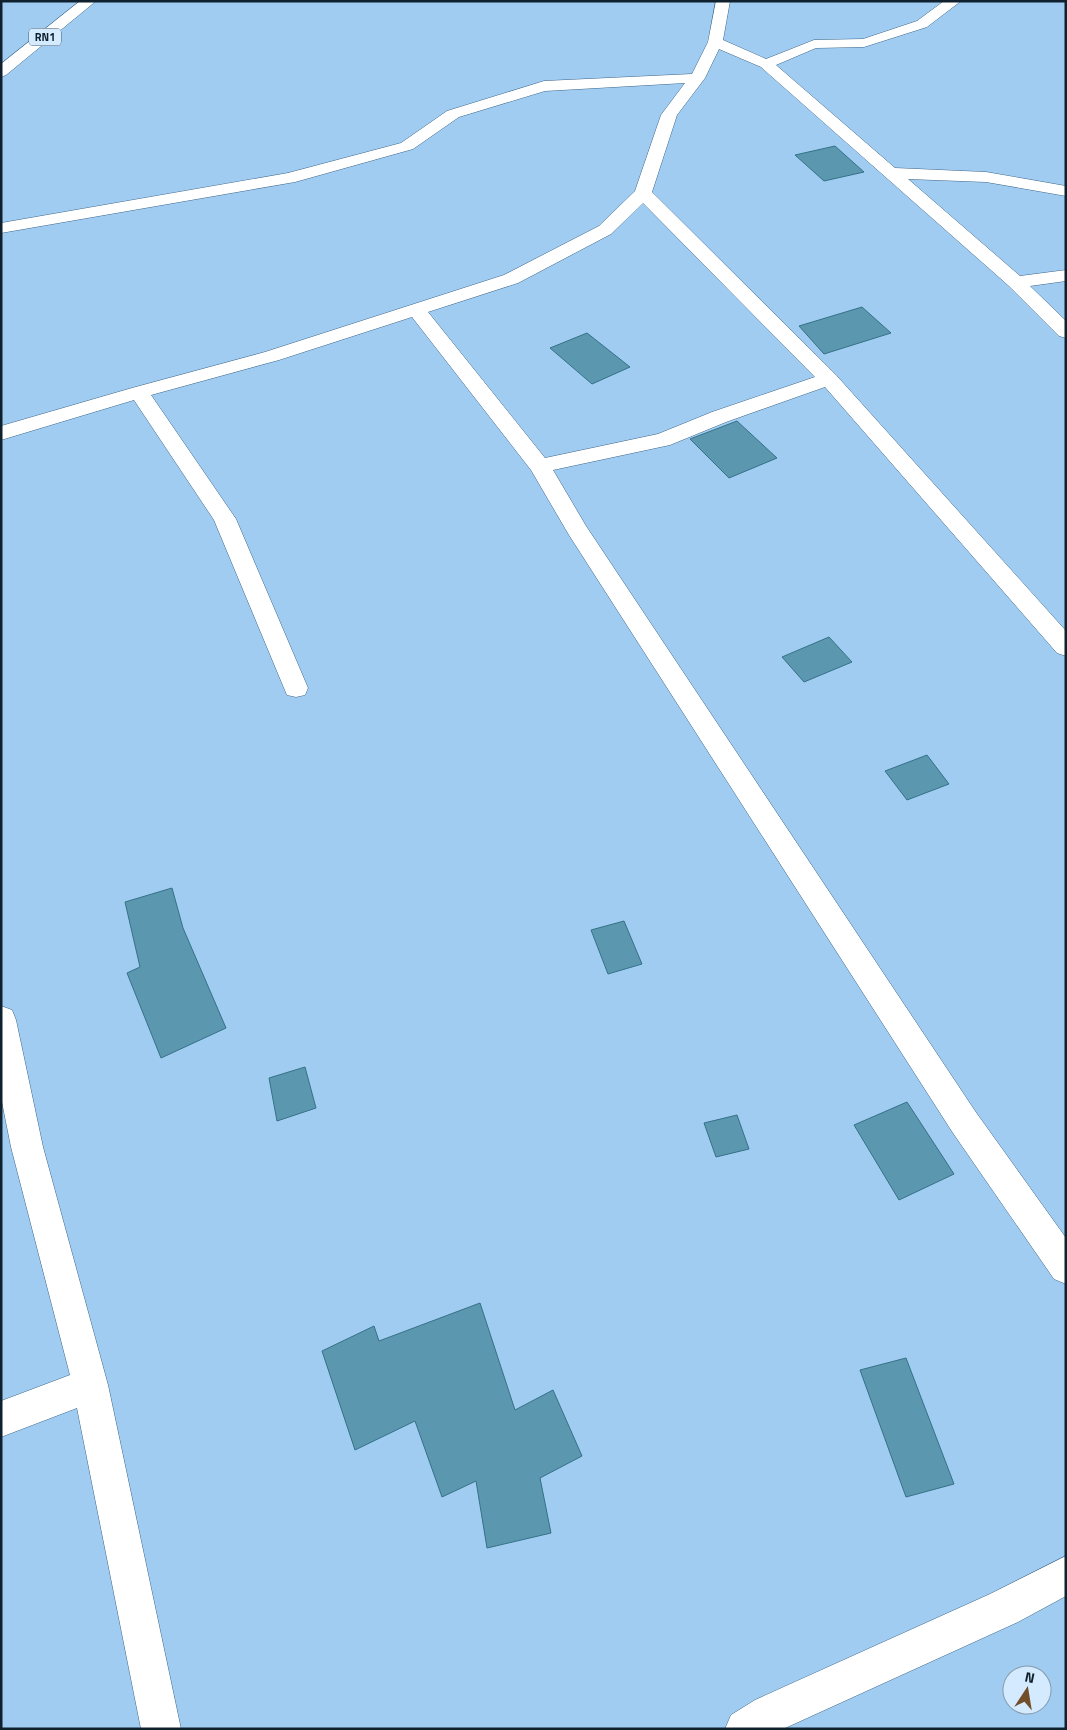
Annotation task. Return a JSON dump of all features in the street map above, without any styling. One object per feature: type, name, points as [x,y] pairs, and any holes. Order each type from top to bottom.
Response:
[{"type":"main road","name":"RN1","points":[[1,72],[89,1]]},
{"type":"main road","points":[[1,433],[139,392],[272,356],[511,279],[605,230],[643,193],[669,115],[697,78],[716,42],[723,1]]},
{"type":"main road","points":[[766,64],[814,44],[864,43],[922,24],[954,1]]},
{"type":"main road","points":[[716,42],[766,64],[1016,282],[1066,332]]},
{"type":"main road","points":[[1,228],[289,178],[407,146],[453,114],[544,86],[697,78]]},
{"type":"main road","points":[[891,173],[986,177],[1066,191]]},
{"type":"main road","points":[[643,193],[829,379],[1066,647]]},
{"type":"main road","points":[[1016,282],[1066,275]]},
{"type":"main road","points":[[416,310],[540,466],[577,530],[964,1122],[1066,1267]]},
{"type":"main road","points":[[540,466],[663,440],[719,417],[829,379]]},
{"type":"main road","points":[[139,392],[225,519],[296,688]]},
{"type":"main road","points":[[1,1020],[27,1147],[90,1385],[161,1729]]},
{"type":"main road","points":[[1,1419],[90,1385]]},
{"type":"main road","points":[[763,1724],[1004,1608],[1066,1575]]},
{"type":"building","points":[[835,146],[864,172],[824,181],[795,155]]},
{"type":"building","points":[[862,307],[891,333],[824,354],[799,326]]},
{"type":"building","points":[[587,333],[630,367],[592,384],[550,348]]},
{"type":"building","points":[[737,421],[777,458],[729,478],[690,439]]},
{"type":"building","points":[[829,637],[852,662],[804,682],[782,657]]},
{"type":"building","points":[[927,755],[949,784],[907,800],[885,771]]},
{"type":"building","points":[[172,888],[183,928],[226,1028],[161,1058],[127,973],[140,967],[125,902]]},
{"type":"building","points":[[624,921],[642,964],[608,974],[591,930]]},
{"type":"building","points":[[305,1067],[316,1108],[277,1121],[269,1078]]},
{"type":"building","points":[[907,1102],[954,1174],[899,1200],[854,1125]]},
{"type":"building","points":[[737,1115],[749,1149],[716,1157],[704,1123]]},
{"type":"building","points":[[480,1303],[515,1410],[553,1390],[582,1456],[540,1478],[551,1533],[487,1548],[476,1481],[442,1497],[415,1421],[355,1450],[322,1351],[374,1326],[379,1341]]},
{"type":"building","points":[[906,1358],[954,1484],[906,1497],[860,1370]]}]
